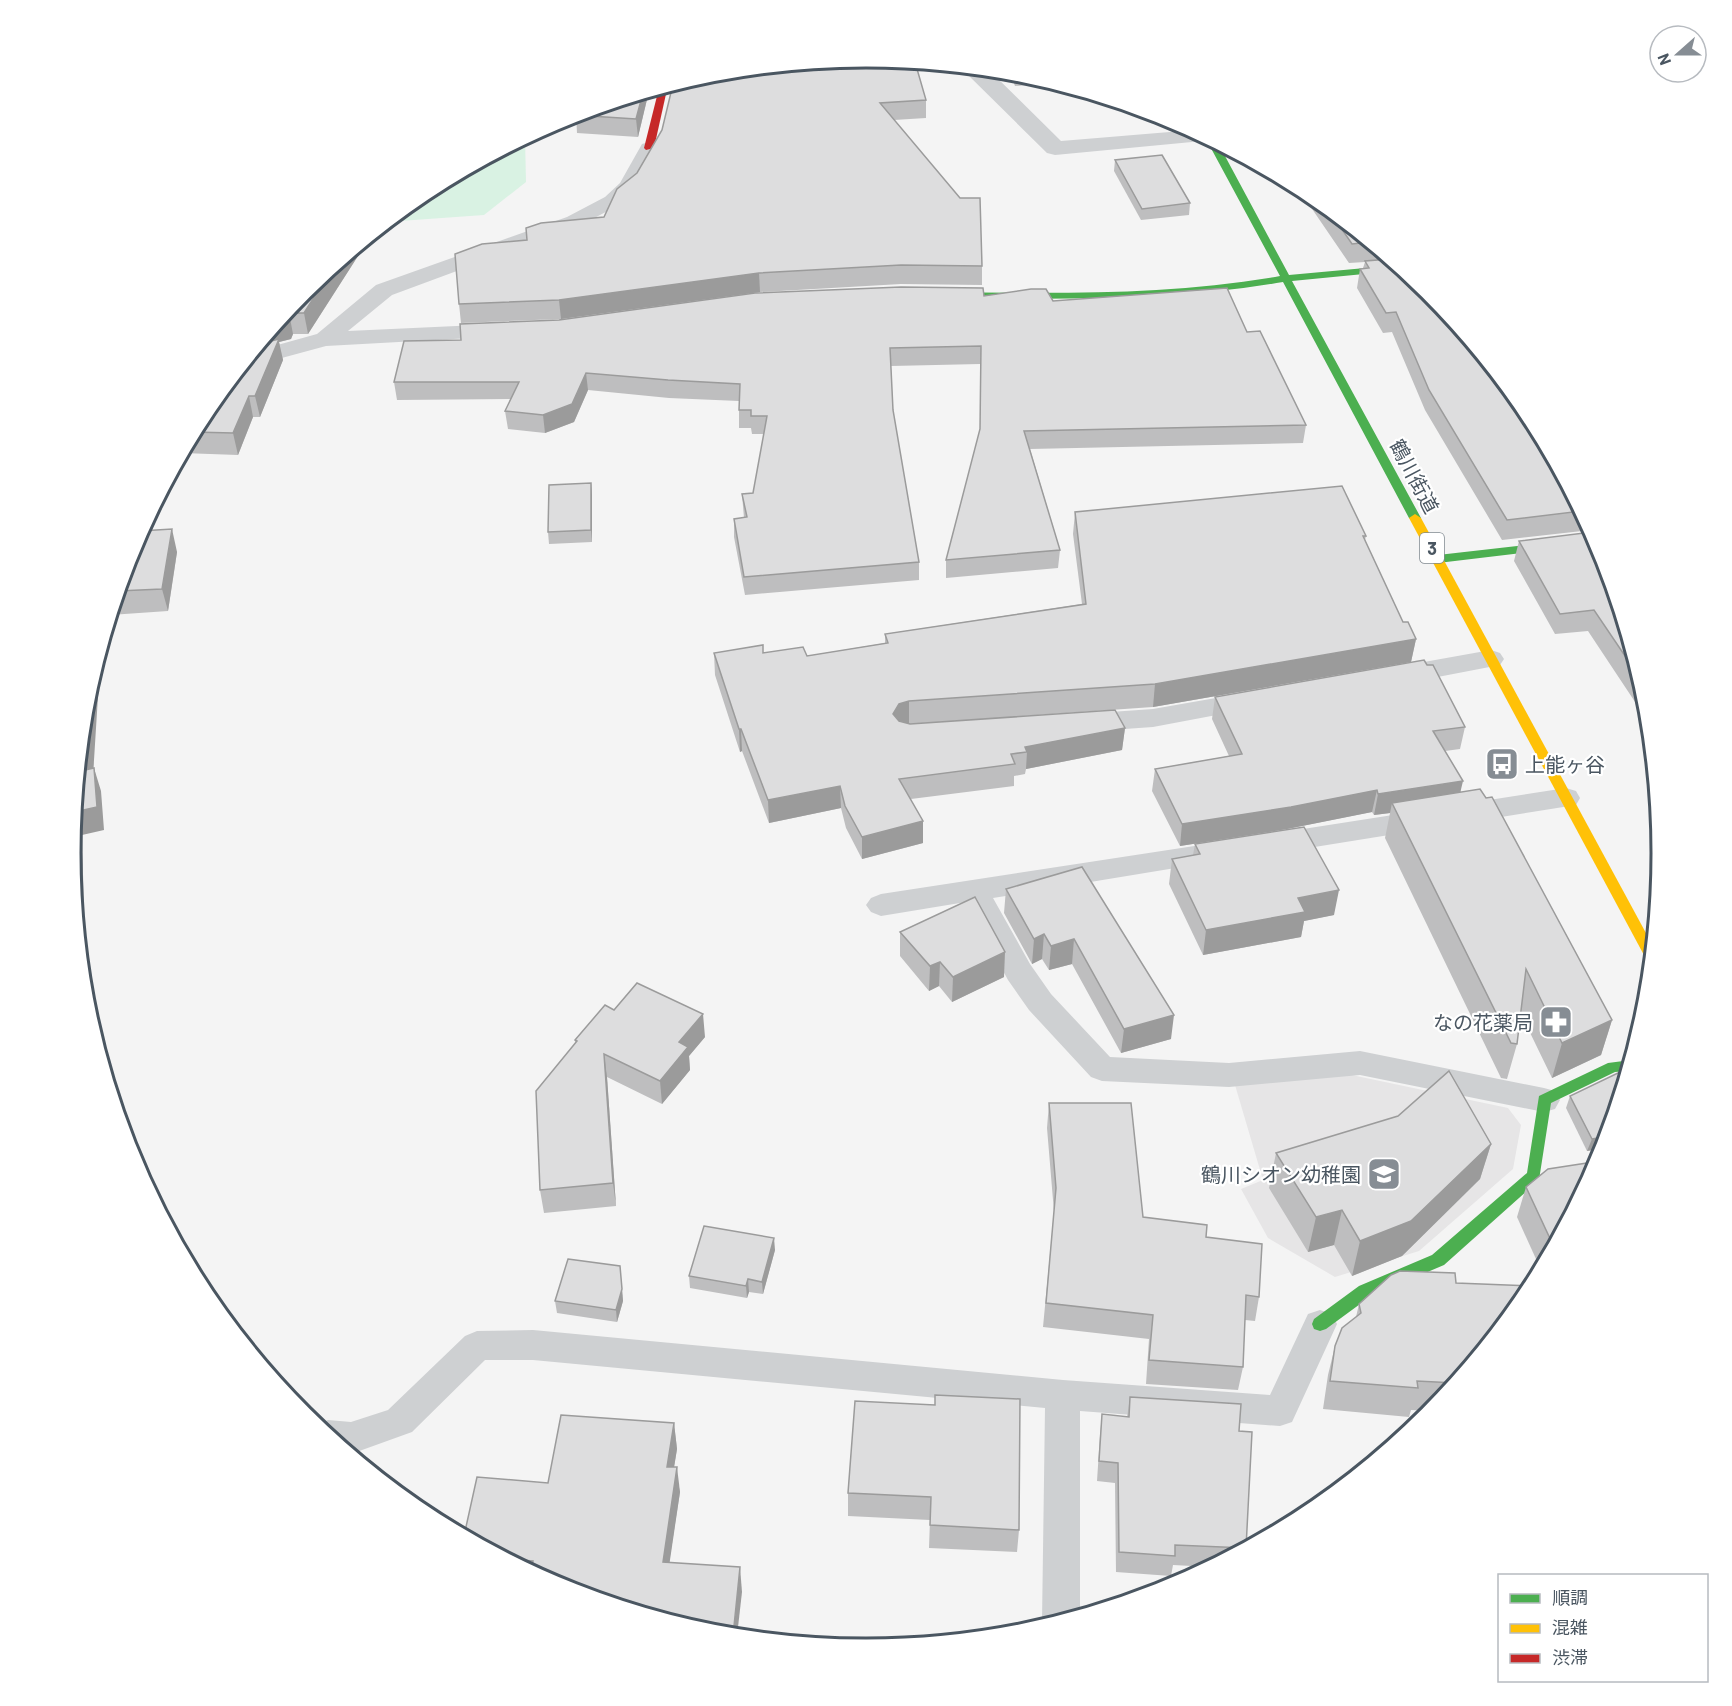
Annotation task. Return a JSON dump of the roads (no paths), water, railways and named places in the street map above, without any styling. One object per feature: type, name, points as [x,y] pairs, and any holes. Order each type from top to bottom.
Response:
[{"type":"main road","points":[[649,148],[662,94]]},
{"type":"main road","name":"鶴川街道","points":[[1218,151],[1646,946]]},
{"type":"main road","points":[[925,294],[1042,296],[1167,292],[1391,269]]},
{"type":"main road","points":[[1438,559],[1575,543]]},
{"type":"main road","points":[[1320,1324],[1365,1291],[1438,1260],[1534,1176],[1544,1100],[1613,1067],[1622,1066]]},
{"type":"street","points":[[983,76],[1055,148],[1189,137]]},
{"type":"lane","points":[[325,339],[384,290],[574,221],[612,201],[629,186],[649,148]]},
{"type":"lane","points":[[258,357],[325,339],[526,330]]},
{"type":"lane","points":[[1369,680],[1491,659]]},
{"type":"lane","points":[[1060,725],[1153,718],[1278,696]]},
{"type":"lane","points":[[881,904],[1566,798]]},
{"type":"lane","points":[[974,890],[1019,972],[1040,1002],[1102,1069],[1229,1075],[1360,1063],[1544,1100]]},
{"type":"lane","points":[[341,1437],[351,1438],[400,1420],[477,1346],[533,1345],[1063,1395],[1280,1411],[1320,1324]]},
{"type":"lane","points":[[1061,1614],[1063,1395]]},
{"type":"place","name":"上能ヶ谷","points":[[1502,764]]},
{"type":"place","name":"なの花薬局","points":[[1556,1022]]},
{"type":"place","name":"鶴川シオン幼稚園","points":[[1384,1174]]}]
